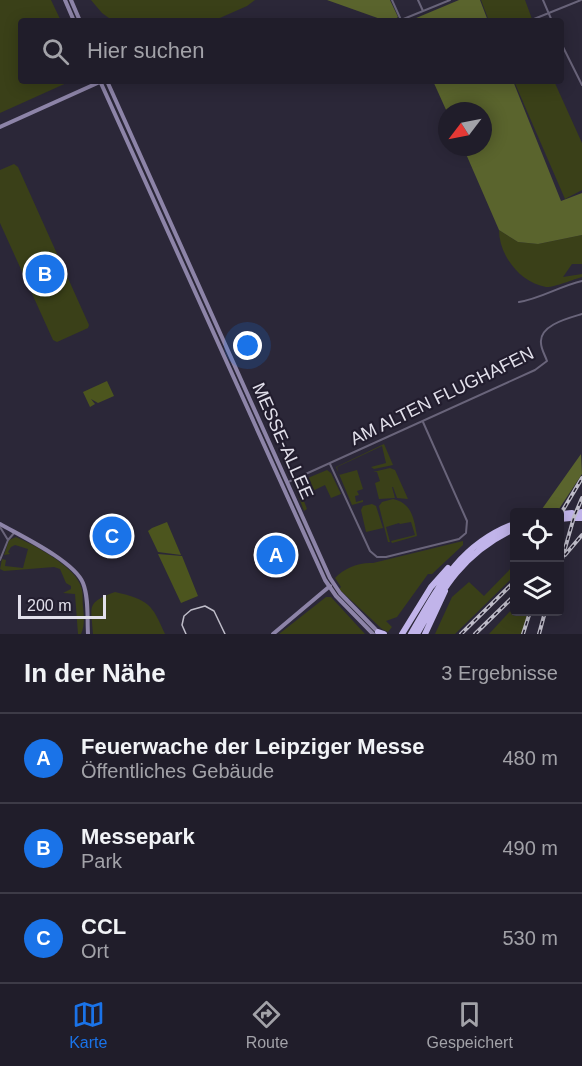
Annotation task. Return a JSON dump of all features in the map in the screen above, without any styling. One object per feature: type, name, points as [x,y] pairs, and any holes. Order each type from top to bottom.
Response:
[{"type":"highway","points":[[401,633],[439,576],[490,536],[510,526]]},
{"type":"highway","points":[[417,634],[452,577],[481,548],[510,531]]},
{"type":"highway","points":[[411,634],[445,577],[458,561]]},
{"type":"highway","points":[[425,634],[452,577]]},
{"type":"main road","points":[[65,0],[73,18]]},
{"type":"main road","points":[[70,0],[79,18]]},
{"type":"main road","points":[[0,127],[96,84]]},
{"type":"main road","name":"MESSE-ALLEE","points":[[104,84],[331,585],[379,634]]},
{"type":"main road","name":"MESSE-ALLEE","points":[[106,84],[111,90],[188,259],[285,484]]},
{"type":"main road","points":[[0,526],[15,532],[67,564],[78,574],[86,593],[88,634]]},
{"type":"main road","points":[[273,634],[331,585]]},
{"type":"street","points":[[392,0],[400,18]]},
{"type":"street","points":[[418,0],[423,11]]},
{"type":"street","points":[[406,18],[450,0]]},
{"type":"street","points":[[543,0],[551,18]]},
{"type":"street","points":[[536,18],[581,0]]},
{"type":"street","points":[[564,49],[582,85]]},
{"type":"street","points":[[519,302],[582,281]]},
{"type":"street","name":"AM ALTEN FLUGHAFEN","points":[[285,484],[545,364],[547,359],[541,344],[543,333],[551,327],[582,314]]},
{"type":"street","points":[[330,464],[370,551],[374,555],[380,558],[386,557],[459,539],[466,533],[467,521],[423,422]]},
{"type":"street","points":[[0,526],[8,540]]},
{"type":"street","points":[[0,557],[8,540],[15,532]]},
{"type":"shaded area","points":[[0,0],[51,0],[60,18],[18,18],[18,84],[64,84],[0,113]]},
{"type":"shaded area","points":[[91,0],[255,0],[220,18],[109,18]]},
{"type":"shaded area","points":[[327,0],[390,0],[398,17],[378,18]]},
{"type":"shaded area","points":[[459,0],[480,0],[487,18],[416,18]]},
{"type":"shaded area","points":[[481,0],[525,0],[532,18],[488,18]]},
{"type":"shaded area","points":[[434,84],[514,84],[561,201],[582,193],[582,235],[538,244],[518,242],[499,230],[467,156],[492,156],[492,102],[442,102]]},
{"type":"shaded area","points":[[515,84],[555,84],[582,143],[582,190],[565,199]]},
{"type":"shaded area","points":[[14,164],[18,167],[89,325],[88,328],[57,342],[53,340],[0,223],[0,170]]},
{"type":"shaded area","points":[[499,230],[518,242],[538,244],[582,235],[582,264],[572,264],[563,277],[582,274],[582,277],[549,287],[528,280],[507,258]]},
{"type":"shaded area","points":[[107,381],[114,396],[98,403],[91,399],[95,404],[90,407],[83,392]]},
{"type":"shaded area","points":[[384,444],[393,465],[374,469],[371,467],[386,463],[382,446],[337,467],[338,473],[336,467]]},
{"type":"shaded area","points":[[581,454],[582,474],[560,508],[543,508]]},
{"type":"shaded area","points":[[390,468],[395,470],[408,499],[397,498],[392,487],[395,498],[379,499],[375,483],[380,481],[377,472],[373,472]]},
{"type":"shaded area","points":[[327,470],[331,473],[341,494],[331,498],[325,485],[302,496],[307,509],[304,511],[295,487],[303,480]]},
{"type":"shaded area","points":[[357,470],[363,489],[357,491],[359,495],[355,496],[356,502],[363,500],[363,502],[352,505],[339,475]]},
{"type":"shaded area","points":[[393,499],[408,508],[417,536],[392,543],[391,541],[415,535],[411,522],[399,523],[386,527],[390,542],[388,542],[379,506],[382,502]]},
{"type":"shaded area","points":[[372,504],[376,506],[383,528],[366,532],[361,510],[363,506]]},
{"type":"shaded area","points":[[167,522],[181,555],[158,552],[148,531]]},
{"type":"shaded area","points":[[16,537],[52,556],[76,577],[82,593],[84,620],[81,634],[78,634],[75,594],[63,593],[71,589],[71,586],[66,583],[60,569],[54,567],[4,571],[0,569],[2,559],[6,560],[5,566],[23,568],[28,549],[15,545],[8,552],[10,554],[4,555],[9,540]]},
{"type":"shaded area","points":[[463,541],[463,545],[432,574],[428,574],[397,617],[386,621],[392,627],[388,632],[339,589],[341,587],[335,578],[343,571],[358,565]]},
{"type":"shaded area","points":[[158,554],[182,556],[198,596],[181,603]]},
{"type":"shaded area","points":[[510,569],[510,580],[455,634],[435,634],[452,597],[469,582],[484,596]]},
{"type":"shaded area","points":[[115,592],[148,605],[165,634],[93,634],[92,606],[99,599]]},
{"type":"shaded area","points":[[326,597],[331,597],[365,634],[279,634]]},
{"type":"shaded area","points":[[510,611],[510,616],[527,616],[522,634],[489,634]]},
{"type":"tram line","points":[[186,634],[182,625],[184,616],[191,610],[205,606],[214,611],[225,634]]},
{"type":"railway","points":[[564,508],[582,478]]},
{"type":"railway","points":[[561,562],[582,498]]},
{"type":"railway","points":[[565,555],[582,535]]},
{"type":"railway","points":[[461,634],[510,586]]},
{"type":"railway","points":[[475,634],[510,600]]},
{"type":"railway","points":[[523,634],[529,616]]},
{"type":"railway","points":[[539,634],[544,616]]},
{"type":"place","name":"Messepark","points":[[45,274]]},
{"type":"place","name":"CCL","points":[[112,536]]},
{"type":"place","name":"Feuerwache der Leipziger Messe","points":[[276,555]]}]
